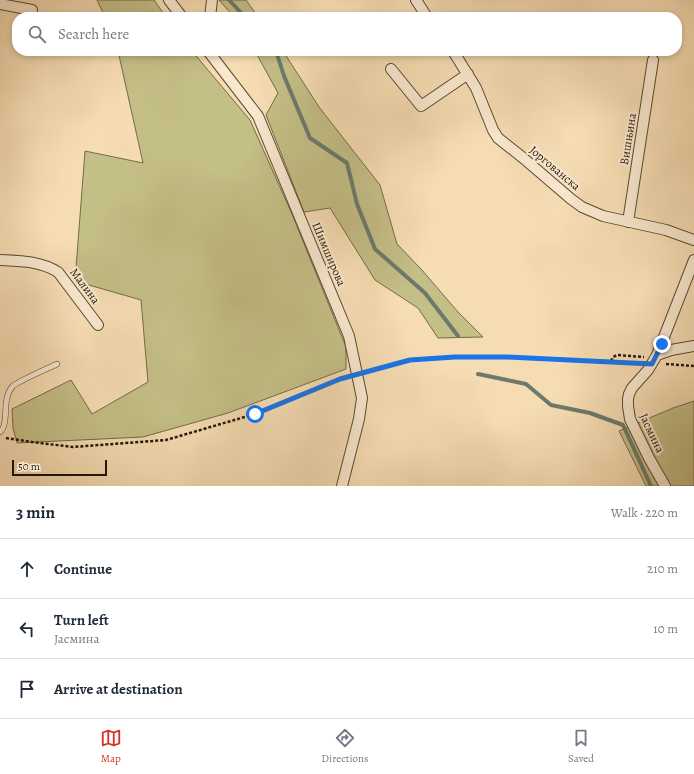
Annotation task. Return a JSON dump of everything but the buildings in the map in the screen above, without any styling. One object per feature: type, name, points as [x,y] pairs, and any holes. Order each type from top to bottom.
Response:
[{"type":"street","points":[[169,0],[178,12]]},
{"type":"street","points":[[211,12],[212,0]]},
{"type":"street","points":[[416,0],[424,12]]},
{"type":"street","points":[[0,4],[32,10]]},
{"type":"street","name":"Шимширова","points":[[213,56],[258,116],[349,336],[362,398],[359,419],[342,486]]},
{"type":"street","name":"Јоргованска","points":[[456,56],[468,74],[498,138],[503,144],[522,157],[582,208],[603,216],[666,230],[694,240]]},
{"type":"street","name":"Вишњина","points":[[628,222],[653,60]]},
{"type":"street","points":[[391,69],[421,106],[468,74]]},
{"type":"street","name":"Малина","points":[[0,260],[40,263],[58,272],[98,325]]},
{"type":"street","name":"Јасмина","points":[[665,486],[657,474],[630,419],[628,406],[629,394],[655,359],[694,260]]},
{"type":"street","points":[[655,359],[671,350],[694,346]]},
{"type":"lane","points":[[0,432],[2,430],[5,418],[6,398],[12,387],[57,364]]},
{"type":"path","points":[[611,361],[613,357],[617,355],[655,359],[694,366]]},
{"type":"path","points":[[0,436],[73,447],[166,440],[255,414],[340,379],[410,360],[455,357],[506,357],[611,361],[655,359]]},
{"type":"shaded area","points":[[97,0],[154,0],[162,12],[103,12]]},
{"type":"shaded area","points":[[219,0],[246,0],[254,12],[230,12]]},
{"type":"shaded area","points":[[119,56],[196,56],[250,120],[292,214],[346,347],[346,369],[228,413],[143,437],[17,443],[13,428],[12,409],[71,380],[92,414],[148,382],[141,300],[75,281],[85,151],[143,163]]},
{"type":"shaded area","points":[[258,56],[286,56],[319,107],[380,185],[397,244],[458,312],[483,337],[438,338],[418,308],[375,280],[330,208],[304,212],[266,115],[278,93]]},
{"type":"shaded area","points":[[694,401],[694,486],[646,486],[619,431],[673,408]]},
{"type":"waterway","points":[[229,0],[240,12]]},
{"type":"waterway","points":[[278,56],[284,76],[310,138],[347,163],[357,204],[375,249],[425,293],[458,336]]},
{"type":"waterway","points":[[478,374],[526,384],[551,405],[590,413],[623,425],[651,486]]},
{"type":"route","points":[[255,414],[340,379],[410,360],[455,357],[506,357],[616,361],[652,364],[662,344]]}]
